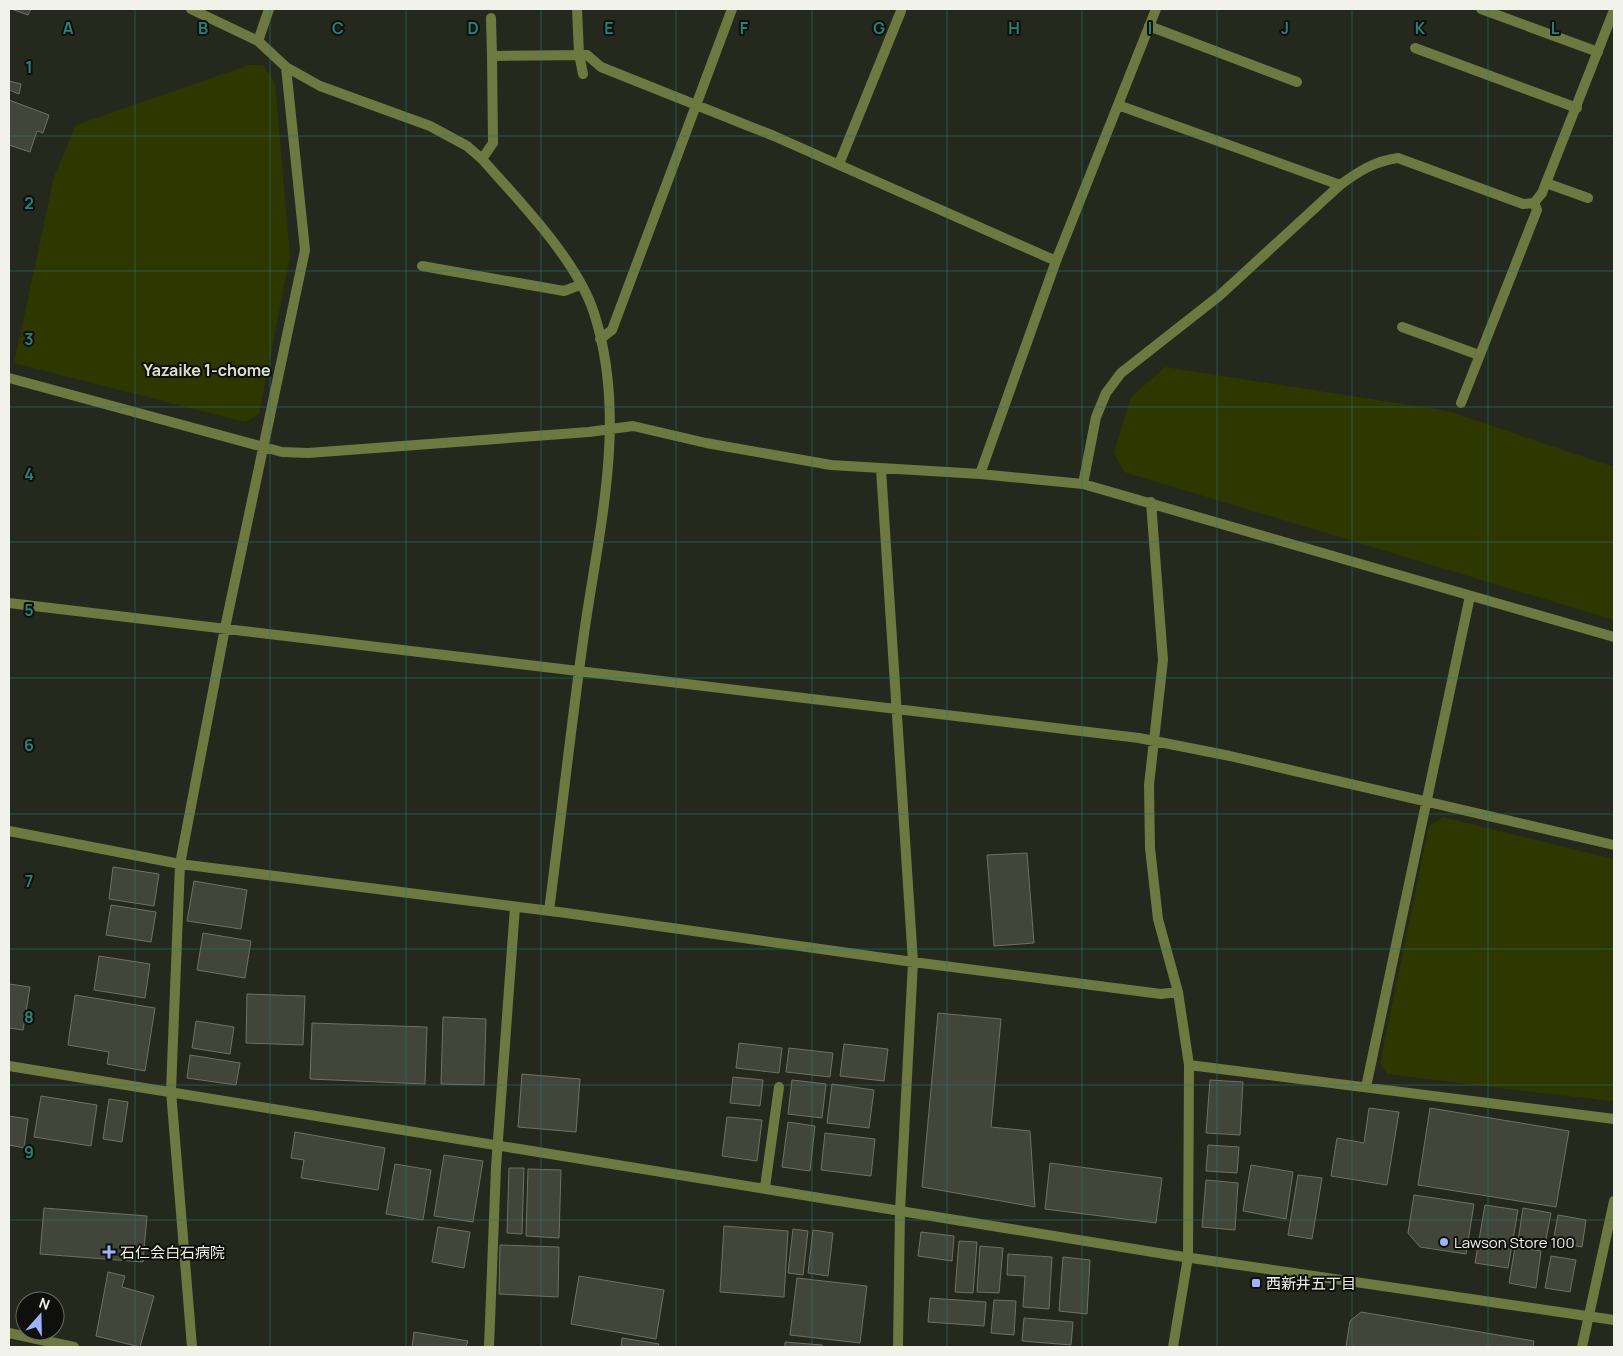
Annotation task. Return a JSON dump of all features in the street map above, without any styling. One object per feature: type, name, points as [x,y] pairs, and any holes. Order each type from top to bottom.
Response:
[{"type":"street","points":[[191,9],[258,41],[286,67],[320,86],[430,126],[468,146],[482,159],[560,250],[594,312],[611,408],[610,454],[549,911]]},
{"type":"street","points":[[258,41],[269,9]]},
{"type":"street","points":[[577,9],[579,54],[583,74]]},
{"type":"street","points":[[600,339],[612,330],[732,9]]},
{"type":"street","points":[[980,474],[1056,261],[1156,9]]},
{"type":"street","points":[[1482,9],[1598,52]]},
{"type":"street","points":[[1083,484],[1096,417],[1106,394],[1122,373],[1218,296],[1340,185],[1358,172],[1380,160],[1398,158],[1523,204],[1534,203],[1542,193],[1614,10]]},
{"type":"street","points":[[839,164],[901,11]]},
{"type":"street","points":[[482,159],[493,143],[491,18]]},
{"type":"street","points":[[1149,26],[1297,82]]},
{"type":"street","points":[[1415,48],[1577,108]]},
{"type":"street","points":[[492,56],[587,55],[602,67],[839,164],[1056,261]]},
{"type":"street","points":[[192,1347],[171,1091],[180,864],[225,628],[306,250],[286,67]]},
{"type":"street","points":[[1118,105],[1340,185]]},
{"type":"street","points":[[1546,182],[1588,198]]},
{"type":"street","points":[[1461,403],[1478,355],[1537,210],[1534,203]]},
{"type":"street","points":[[422,266],[564,291],[580,284]]},
{"type":"street","points":[[1402,327],[1478,355]]},
{"type":"street","points":[[9,378],[101,401],[264,448],[308,453],[589,432],[633,426],[706,443],[812,462],[881,469],[980,474],[1083,484],[1151,502],[1614,637]]},
{"type":"street","points":[[881,469],[913,962],[900,1211],[898,1347]]},
{"type":"street","points":[[1151,502],[1163,660],[1156,740],[1149,784],[1150,848],[1158,919],[1178,992],[1189,1065],[1188,1257],[1173,1347]]},
{"type":"street","points":[[1366,1087],[1470,596]]},
{"type":"street","points":[[9,603],[1156,740],[1614,845]]},
{"type":"street","points":[[9,831],[180,864],[549,911],[913,962],[1161,994],[1178,992]]},
{"type":"street","points":[[489,1347],[498,1146],[515,907]]},
{"type":"street","points":[[1189,1065],[1614,1118]]},
{"type":"street","points":[[9,1066],[1188,1257],[1614,1320]]},
{"type":"street","points":[[765,1187],[779,1087]]},
{"type":"street","points":[[1582,1347],[1614,1201]]},
{"type":"street","points":[[9,1333],[51,1345],[74,1347]]},
{"type":"green space","points":[[249,65],[263,65],[275,83],[290,257],[259,414],[245,422],[14,363],[54,177],[76,125]]},
{"type":"green space","points":[[1165,367],[1448,411],[1614,467],[1614,620],[1124,472],[1114,452],[1131,397]]},
{"type":"green space","points":[[1443,817],[1614,859],[1614,1100],[1609,1101],[1387,1074],[1380,1063],[1429,826]]},
{"type":"building","points":[[11,9],[31,9],[28,15]]},
{"type":"building","points":[[9,81],[21,84],[19,94],[9,90]]},
{"type":"building","points":[[9,100],[49,115],[43,133],[37,131],[30,152],[9,145]]},
{"type":"building","points":[[1027,853],[1034,943],[994,946],[987,855]]},
{"type":"building","points":[[113,867],[159,874],[154,906],[109,899]]},
{"type":"building","points":[[194,881],[247,890],[241,929],[187,921]]},
{"type":"building","points":[[111,905],[156,912],[151,942],[106,935]]},
{"type":"building","points":[[203,933],[251,941],[245,978],[197,970]]},
{"type":"building","points":[[99,956],[150,964],[145,998],[94,990]]},
{"type":"building","points":[[9,984],[30,987],[23,1030],[9,1028]]},
{"type":"building","points":[[247,994],[305,996],[303,1045],[246,1043]]},
{"type":"building","points":[[75,995],[155,1008],[145,1071],[107,1064],[109,1052],[68,1045]]},
{"type":"building","points":[[938,1013],[1001,1019],[991,1127],[1030,1131],[1035,1207],[922,1187]]},
{"type":"building","points":[[443,1017],[486,1019],[484,1085],[441,1084]]},
{"type":"building","points":[[196,1021],[234,1027],[230,1054],[192,1048]]},
{"type":"building","points":[[312,1023],[427,1027],[425,1084],[310,1079]]},
{"type":"building","points":[[739,1043],[782,1048],[779,1073],[736,1068]]},
{"type":"building","points":[[844,1044],[888,1049],[884,1081],[840,1076]]},
{"type":"building","points":[[789,1048],[833,1053],[830,1077],[786,1072]]},
{"type":"building","points":[[190,1055],[240,1063],[236,1085],[187,1078]]},
{"type":"building","points":[[522,1074],[580,1079],[576,1132],[518,1127]]},
{"type":"building","points":[[733,1077],[763,1080],[760,1106],[730,1103]]},
{"type":"building","points":[[792,1080],[826,1084],[822,1118],[788,1114]]},
{"type":"building","points":[[1210,1080],[1243,1082],[1240,1135],[1206,1133]]},
{"type":"building","points":[[832,1084],[874,1090],[869,1128],[827,1123]]},
{"type":"building","points":[[41,1096],[97,1105],[91,1146],[34,1137]]},
{"type":"building","points":[[109,1099],[128,1102],[122,1142],[103,1139]]},
{"type":"building","points":[[1369,1108],[1399,1112],[1387,1185],[1331,1176],[1337,1138],[1364,1143]]},
{"type":"building","points":[[1430,1108],[1569,1131],[1556,1207],[1418,1185]]},
{"type":"building","points":[[9,1116],[28,1119],[24,1148],[9,1145]]},
{"type":"building","points":[[727,1117],[762,1120],[757,1161],[722,1156]]},
{"type":"building","points":[[788,1122],[815,1126],[810,1171],[782,1167]]},
{"type":"building","points":[[295,1132],[385,1148],[378,1190],[301,1178],[304,1160],[291,1158]]},
{"type":"building","points":[[825,1133],[875,1139],[871,1176],[821,1170]]},
{"type":"building","points":[[1208,1145],[1239,1147],[1237,1173],[1206,1171]]},
{"type":"building","points":[[444,1155],[483,1161],[473,1222],[434,1216]]},
{"type":"building","points":[[1050,1163],[1162,1178],[1156,1223],[1045,1209]]},
{"type":"building","points":[[395,1164],[431,1170],[423,1220],[386,1214]]},
{"type":"building","points":[[1251,1165],[1293,1172],[1286,1219],[1243,1211]]},
{"type":"building","points":[[509,1168],[524,1168],[522,1234],[507,1233]]},
{"type":"building","points":[[528,1169],[561,1170],[559,1238],[526,1236]]},
{"type":"building","points":[[1298,1175],[1322,1178],[1312,1239],[1288,1235]]},
{"type":"building","points":[[1206,1180],[1238,1183],[1235,1230],[1202,1227]]},
{"type":"building","points":[[1414,1195],[1474,1204],[1466,1254],[1420,1247],[1408,1233]]},
{"type":"building","points":[[1485,1205],[1518,1210],[1508,1268],[1475,1263]]},
{"type":"building","points":[[44,1208],[147,1216],[143,1262],[40,1254]]},
{"type":"building","points":[[1523,1208],[1551,1213],[1545,1245],[1518,1241]]},
{"type":"building","points":[[1558,1215],[1586,1220],[1582,1247],[1553,1242]]},
{"type":"building","points":[[724,1226],[788,1231],[784,1297],[720,1292]]},
{"type":"building","points":[[438,1227],[470,1232],[464,1268],[432,1262]]},
{"type":"building","points":[[793,1229],[808,1231],[803,1275],[788,1273]]},
{"type":"building","points":[[813,1230],[833,1233],[828,1276],[808,1273]]},
{"type":"building","points":[[921,1232],[954,1236],[952,1261],[918,1256]]},
{"type":"building","points":[[959,1241],[977,1242],[973,1293],[955,1292]]},
{"type":"building","points":[[500,1245],[559,1247],[558,1297],[499,1294]]},
{"type":"building","points":[[980,1246],[1003,1248],[999,1293],[977,1292]]},
{"type":"building","points":[[1515,1247],[1541,1251],[1536,1288],[1509,1283]]},
{"type":"building","points":[[1008,1254],[1052,1257],[1049,1309],[1023,1307],[1025,1276],[1007,1275]]},
{"type":"building","points":[[1551,1256],[1576,1260],[1570,1292],[1545,1288]]},
{"type":"building","points":[[1063,1257],[1090,1260],[1087,1314],[1059,1311]]},
{"type":"building","points":[[108,1272],[125,1276],[122,1287],[154,1296],[140,1347],[96,1336]]},
{"type":"building","points":[[579,1276],[664,1290],[656,1339],[571,1324]]},
{"type":"building","points":[[797,1278],[867,1286],[860,1343],[790,1335]]},
{"type":"building","points":[[930,1298],[986,1302],[984,1326],[928,1322]]},
{"type":"building","points":[[994,1300],[1016,1301],[1014,1335],[991,1333]]},
{"type":"building","points":[[1361,1312],[1534,1341],[1533,1347],[1346,1347],[1350,1321]]},
{"type":"building","points":[[1024,1318],[1073,1322],[1071,1345],[1022,1341]]},
{"type":"building","points":[[414,1332],[468,1341],[466,1347],[412,1347]]},
{"type":"building","points":[[622,1338],[659,1344],[658,1347],[621,1347]]},
{"type":"building","points":[[785,1342],[822,1345],[822,1347],[785,1347]]},
{"type":"place","name":"Lawson Store 100","points":[[1444,1242]]},
{"type":"place","name":"石仁会白石病院","points":[[109,1252]]},
{"type":"place","name":"西新井五丁目","points":[[1256,1283]]},
{"type":"district","name":"Yazaike 1-chome","points":[[207,370]]}]
